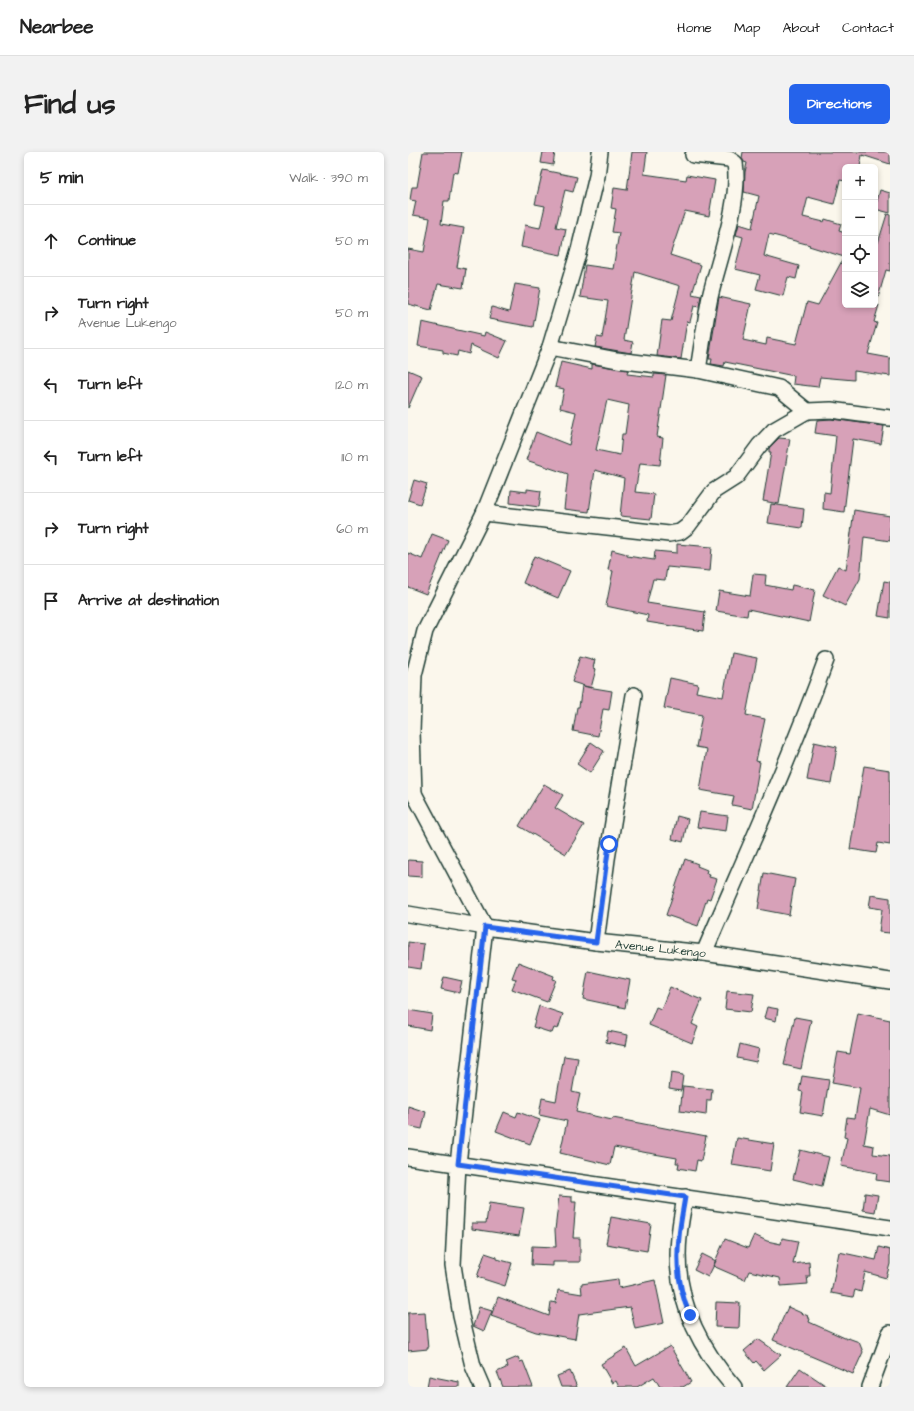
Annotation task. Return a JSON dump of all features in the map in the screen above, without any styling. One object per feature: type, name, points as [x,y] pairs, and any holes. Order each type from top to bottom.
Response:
[{"type":"street","points":[[482,1387],[473,1366],[460,1316],[453,1265],[458,1164],[485,927],[411,788],[414,675],[425,631],[484,513],[550,347],[579,250],[597,176],[600,152]]},
{"type":"street","points":[[693,155],[729,159],[735,162],[737,176],[732,212],[710,298],[698,370]]},
{"type":"street","points":[[550,347],[617,360],[698,370],[779,388],[807,411]]},
{"type":"street","points":[[484,513],[669,534],[680,532],[688,526],[714,491],[736,477],[759,446],[774,430],[807,411],[831,410],[890,418]]},
{"type":"street","points":[[704,953],[777,784],[826,660]]},
{"type":"street","points":[[596,942],[607,859],[634,695]]},
{"type":"street","name":"Avenue Lukengo","points":[[408,914],[485,927],[596,942],[704,953],[890,981]]},
{"type":"street","points":[[408,1157],[890,1228]]},
{"type":"street","points":[[685,1197],[678,1237],[679,1273],[684,1303],[700,1340],[718,1369],[734,1387]]},
{"type":"street","points":[[870,1387],[890,1333]]},
{"type":"building","points":[[423,152],[462,152],[458,173],[453,172],[449,201],[444,201],[441,224],[464,228],[457,267],[466,269],[463,288],[438,284],[431,310],[408,304],[408,249],[424,252],[430,218],[413,215],[416,201],[410,200],[412,187],[417,187]]},
{"type":"building","points":[[543,152],[555,152],[553,165],[541,163]]},
{"type":"building","points":[[632,152],[647,152],[644,174],[686,180],[687,175],[715,180],[709,216],[685,211],[670,255],[701,265],[692,294],[701,296],[699,307],[694,306],[690,322],[687,321],[681,359],[657,356],[662,320],[671,321],[680,286],[635,272],[624,340],[633,342],[631,353],[595,347],[597,337],[602,338],[608,301],[580,297],[585,265],[613,269],[619,233],[612,232],[616,209],[611,208],[614,188],[627,190]]},
{"type":"building","points":[[743,152],[890,152],[890,164],[862,155],[860,164],[842,164],[842,180],[840,180],[834,204],[808,197],[803,217],[824,222],[825,219],[841,224],[839,231],[842,232],[842,256],[809,246],[810,245],[769,234],[764,256],[799,266],[796,279],[788,277],[783,296],[756,289],[760,275],[735,269],[743,237],[736,235],[739,224],[752,228],[759,196],[744,192],[747,163],[744,162],[742,158]]},
{"type":"building","points":[[543,170],[577,177],[573,192],[565,190],[556,227],[566,229],[561,255],[521,247],[525,225],[540,228],[545,206],[535,204]]},
{"type":"building","points":[[880,190],[890,193],[890,213],[878,210],[878,198]]},
{"type":"building","points":[[887,214],[890,215],[890,271],[886,270],[878,298],[878,272],[878,243]]},
{"type":"building","points":[[842,261],[842,308],[878,308],[879,305],[874,322],[877,323],[868,354],[890,358],[890,376],[854,371],[854,380],[820,377],[818,387],[793,384],[794,376],[725,362],[724,366],[711,364],[712,359],[709,359],[719,297],[751,304],[743,340],[766,345],[767,338],[796,344],[807,302],[818,305]]},
{"type":"building","points":[[515,284],[540,288],[533,327],[489,319],[492,307],[509,312]]},
{"type":"building","points":[[422,322],[484,336],[485,332],[507,341],[499,358],[471,345],[469,354],[458,351],[457,356],[443,353],[443,350],[418,346]]},
{"type":"building","points":[[561,362],[592,369],[592,364],[628,370],[627,374],[654,377],[654,374],[666,375],[657,437],[663,438],[660,465],[640,463],[635,492],[654,494],[651,519],[620,516],[624,478],[595,470],[589,512],[564,509],[568,474],[526,460],[536,432],[569,445],[576,412],[560,408],[564,389],[555,387]],"holes":[[[607,400],[629,405],[625,434],[622,434],[620,455],[596,450]]]},
{"type":"building","points":[[408,370],[422,376],[408,408]]},
{"type":"building","points":[[831,419],[884,426],[881,444],[853,439],[844,512],[823,509],[824,492],[830,493],[836,436],[815,433],[817,420]]},
{"type":"building","points":[[779,438],[790,439],[779,504],[763,501],[771,452],[769,452],[769,448]]},
{"type":"building","points":[[414,480],[427,484],[420,504],[408,500]]},
{"type":"building","points":[[527,489],[541,491],[539,507],[510,503],[511,490],[527,492]]},
{"type":"building","points":[[771,504],[804,509],[802,528],[768,523]]},
{"type":"building","points":[[854,510],[890,516],[890,541],[864,537],[860,579],[845,606],[823,595],[838,566],[846,570]]},
{"type":"building","points":[[432,534],[448,540],[426,594],[408,587],[408,553],[422,559]]},
{"type":"building","points":[[677,544],[712,547],[710,571],[667,567],[665,580],[653,579],[647,603],[705,612],[703,631],[647,622],[648,615],[606,606],[613,571],[608,570],[612,550],[627,554],[627,556],[654,560],[655,551],[677,553]]},
{"type":"building","points":[[534,556],[570,571],[558,598],[523,583]]},
{"type":"building","points":[[753,574],[766,575],[765,585],[791,590],[792,585],[815,590],[809,622],[748,609],[747,616],[716,611],[719,591],[750,596]]},
{"type":"building","points":[[884,581],[890,582],[890,618],[878,616]]},
{"type":"building","points":[[731,653],[757,658],[746,715],[765,719],[756,761],[760,762],[752,809],[732,805],[734,796],[700,790],[707,749],[696,747],[702,715],[664,708],[670,678],[698,684],[696,692],[723,697]]},
{"type":"building","points":[[580,656],[595,660],[593,668],[596,669],[591,688],[572,682]]},
{"type":"building","points":[[582,686],[612,691],[609,710],[603,709],[598,736],[573,731]]},
{"type":"building","points":[[591,742],[604,751],[590,773],[577,764]]},
{"type":"building","points":[[814,742],[837,747],[831,784],[807,780]]},
{"type":"building","points":[[864,766],[890,770],[890,845],[878,843],[876,853],[850,849]]},
{"type":"building","points":[[544,784],[563,795],[555,808],[584,825],[566,854],[519,826]]},
{"type":"building","points":[[700,812],[728,816],[726,831],[697,827]]},
{"type":"building","points":[[677,816],[688,819],[683,842],[672,839]]},
{"type":"building","points":[[685,859],[698,864],[697,866],[707,870],[706,873],[710,874],[709,877],[717,879],[710,899],[707,898],[698,926],[666,915]]},
{"type":"building","points":[[408,860],[422,861],[422,877],[408,876]]},
{"type":"building","points":[[764,873],[795,879],[789,915],[758,909]]},
{"type":"building","points":[[871,895],[890,898],[890,933],[879,932],[882,909],[869,907]]},
{"type":"building","points":[[408,942],[424,944],[421,969],[408,967]]},
{"type":"building","points":[[518,962],[554,976],[553,979],[556,980],[547,1002],[512,989],[516,979],[512,978]]},
{"type":"building","points":[[588,971],[630,980],[625,1008],[583,999]]},
{"type":"building","points":[[444,977],[462,981],[459,993],[441,989]]},
{"type":"building","points":[[670,987],[702,1000],[692,1024],[698,1027],[692,1043],[649,1025],[656,1007],[661,1009]]},
{"type":"building","points":[[727,991],[754,994],[751,1012],[725,1009]]},
{"type":"building","points":[[539,1006],[563,1014],[558,1029],[554,1028],[552,1033],[533,1027]]},
{"type":"building","points":[[767,1007],[778,1009],[776,1021],[764,1018]]},
{"type":"building","points":[[408,1010],[432,1014],[430,1030],[408,1026]]},
{"type":"building","points":[[858,1013],[890,1020],[890,1115],[870,1109],[864,1144],[874,1146],[873,1154],[890,1156],[890,1182],[876,1180],[877,1173],[841,1166],[847,1138],[844,1137],[847,1117],[855,1118],[860,1088],[832,1083],[838,1052],[850,1054]]},
{"type":"building","points":[[795,1017],[811,1020],[801,1069],[784,1065]]},
{"type":"building","points":[[608,1031],[628,1035],[626,1046],[606,1042]]},
{"type":"building","points":[[740,1044],[759,1049],[756,1062],[737,1058]]},
{"type":"building","points":[[564,1056],[578,1058],[572,1092],[580,1094],[576,1112],[612,1120],[613,1118],[706,1136],[701,1161],[697,1160],[695,1171],[678,1168],[679,1163],[676,1163],[677,1158],[614,1147],[610,1165],[560,1153],[567,1121],[539,1115],[542,1098],[556,1101]]},
{"type":"building","points":[[671,1073],[683,1075],[681,1091],[669,1089]]},
{"type":"building","points":[[802,1076],[829,1080],[823,1116],[800,1112],[803,1092],[799,1091]]},
{"type":"building","points":[[683,1086],[712,1089],[711,1100],[707,1100],[706,1115],[680,1111]]},
{"type":"building","points":[[408,1106],[426,1112],[422,1129],[408,1126]]},
{"type":"building","points":[[504,1112],[516,1117],[518,1112],[540,1120],[530,1144],[496,1131]]},
{"type":"building","points":[[737,1138],[774,1144],[770,1171],[732,1165]]},
{"type":"building","points":[[800,1150],[829,1157],[822,1186],[793,1179]]},
{"type":"building","points":[[865,1193],[878,1195],[875,1212],[863,1210]]},
{"type":"building","points":[[559,1196],[572,1197],[572,1202],[576,1202],[573,1238],[580,1238],[580,1262],[553,1262],[553,1266],[531,1265],[532,1246],[556,1247],[555,1230]]},
{"type":"building","points":[[489,1203],[524,1208],[519,1236],[472,1229],[472,1223],[486,1223]]},
{"type":"building","points":[[611,1217],[651,1224],[647,1251],[606,1244]]},
{"type":"building","points":[[754,1235],[767,1241],[781,1244],[782,1238],[798,1241],[793,1264],[809,1262],[810,1276],[807,1276],[808,1284],[781,1286],[780,1278],[749,1271],[745,1280],[713,1266],[725,1239],[748,1248]]},
{"type":"building","points":[[879,1247],[890,1250],[890,1264],[886,1278],[865,1272],[861,1292],[855,1290],[853,1297],[831,1293],[839,1252],[876,1260]]},
{"type":"building","points":[[485,1253],[497,1257],[497,1259],[512,1263],[505,1286],[477,1277]]},
{"type":"building","points":[[702,1254],[716,1261],[708,1277],[694,1270]]},
{"type":"building","points":[[618,1279],[619,1288],[655,1280],[664,1323],[635,1329],[630,1307],[579,1314],[575,1339],[536,1332],[491,1316],[498,1297],[549,1316],[551,1302],[556,1303],[558,1290],[582,1294],[581,1284]]},
{"type":"building","points":[[716,1302],[740,1303],[739,1328],[715,1327]]},
{"type":"building","points":[[479,1307],[492,1311],[484,1331],[473,1326]]},
{"type":"building","points":[[788,1307],[808,1316],[807,1317],[810,1319],[809,1322],[847,1339],[848,1338],[859,1342],[863,1352],[853,1374],[773,1340]]},
{"type":"building","points":[[425,1312],[428,1349],[408,1351],[408,1313]]},
{"type":"building","points":[[758,1339],[781,1355],[764,1370],[756,1361],[754,1363],[744,1351]]},
{"type":"building","points":[[670,1346],[691,1382],[683,1387],[660,1387],[654,1377],[637,1387],[619,1387],[616,1381],[612,1383],[601,1364],[626,1348],[636,1366]]},
{"type":"building","points":[[518,1357],[520,1362],[523,1361],[533,1387],[503,1387],[497,1372],[508,1367],[506,1362]]},
{"type":"building","points":[[800,1368],[828,1387],[787,1387]]},
{"type":"building","points":[[570,1371],[577,1387],[561,1387],[557,1376]]},
{"type":"building","points":[[429,1376],[459,1382],[459,1387],[427,1387]]},
{"type":"route","points":[[609,844],[596,942],[485,927],[458,1164],[685,1197],[678,1237],[679,1273],[684,1303],[690,1315]]}]
